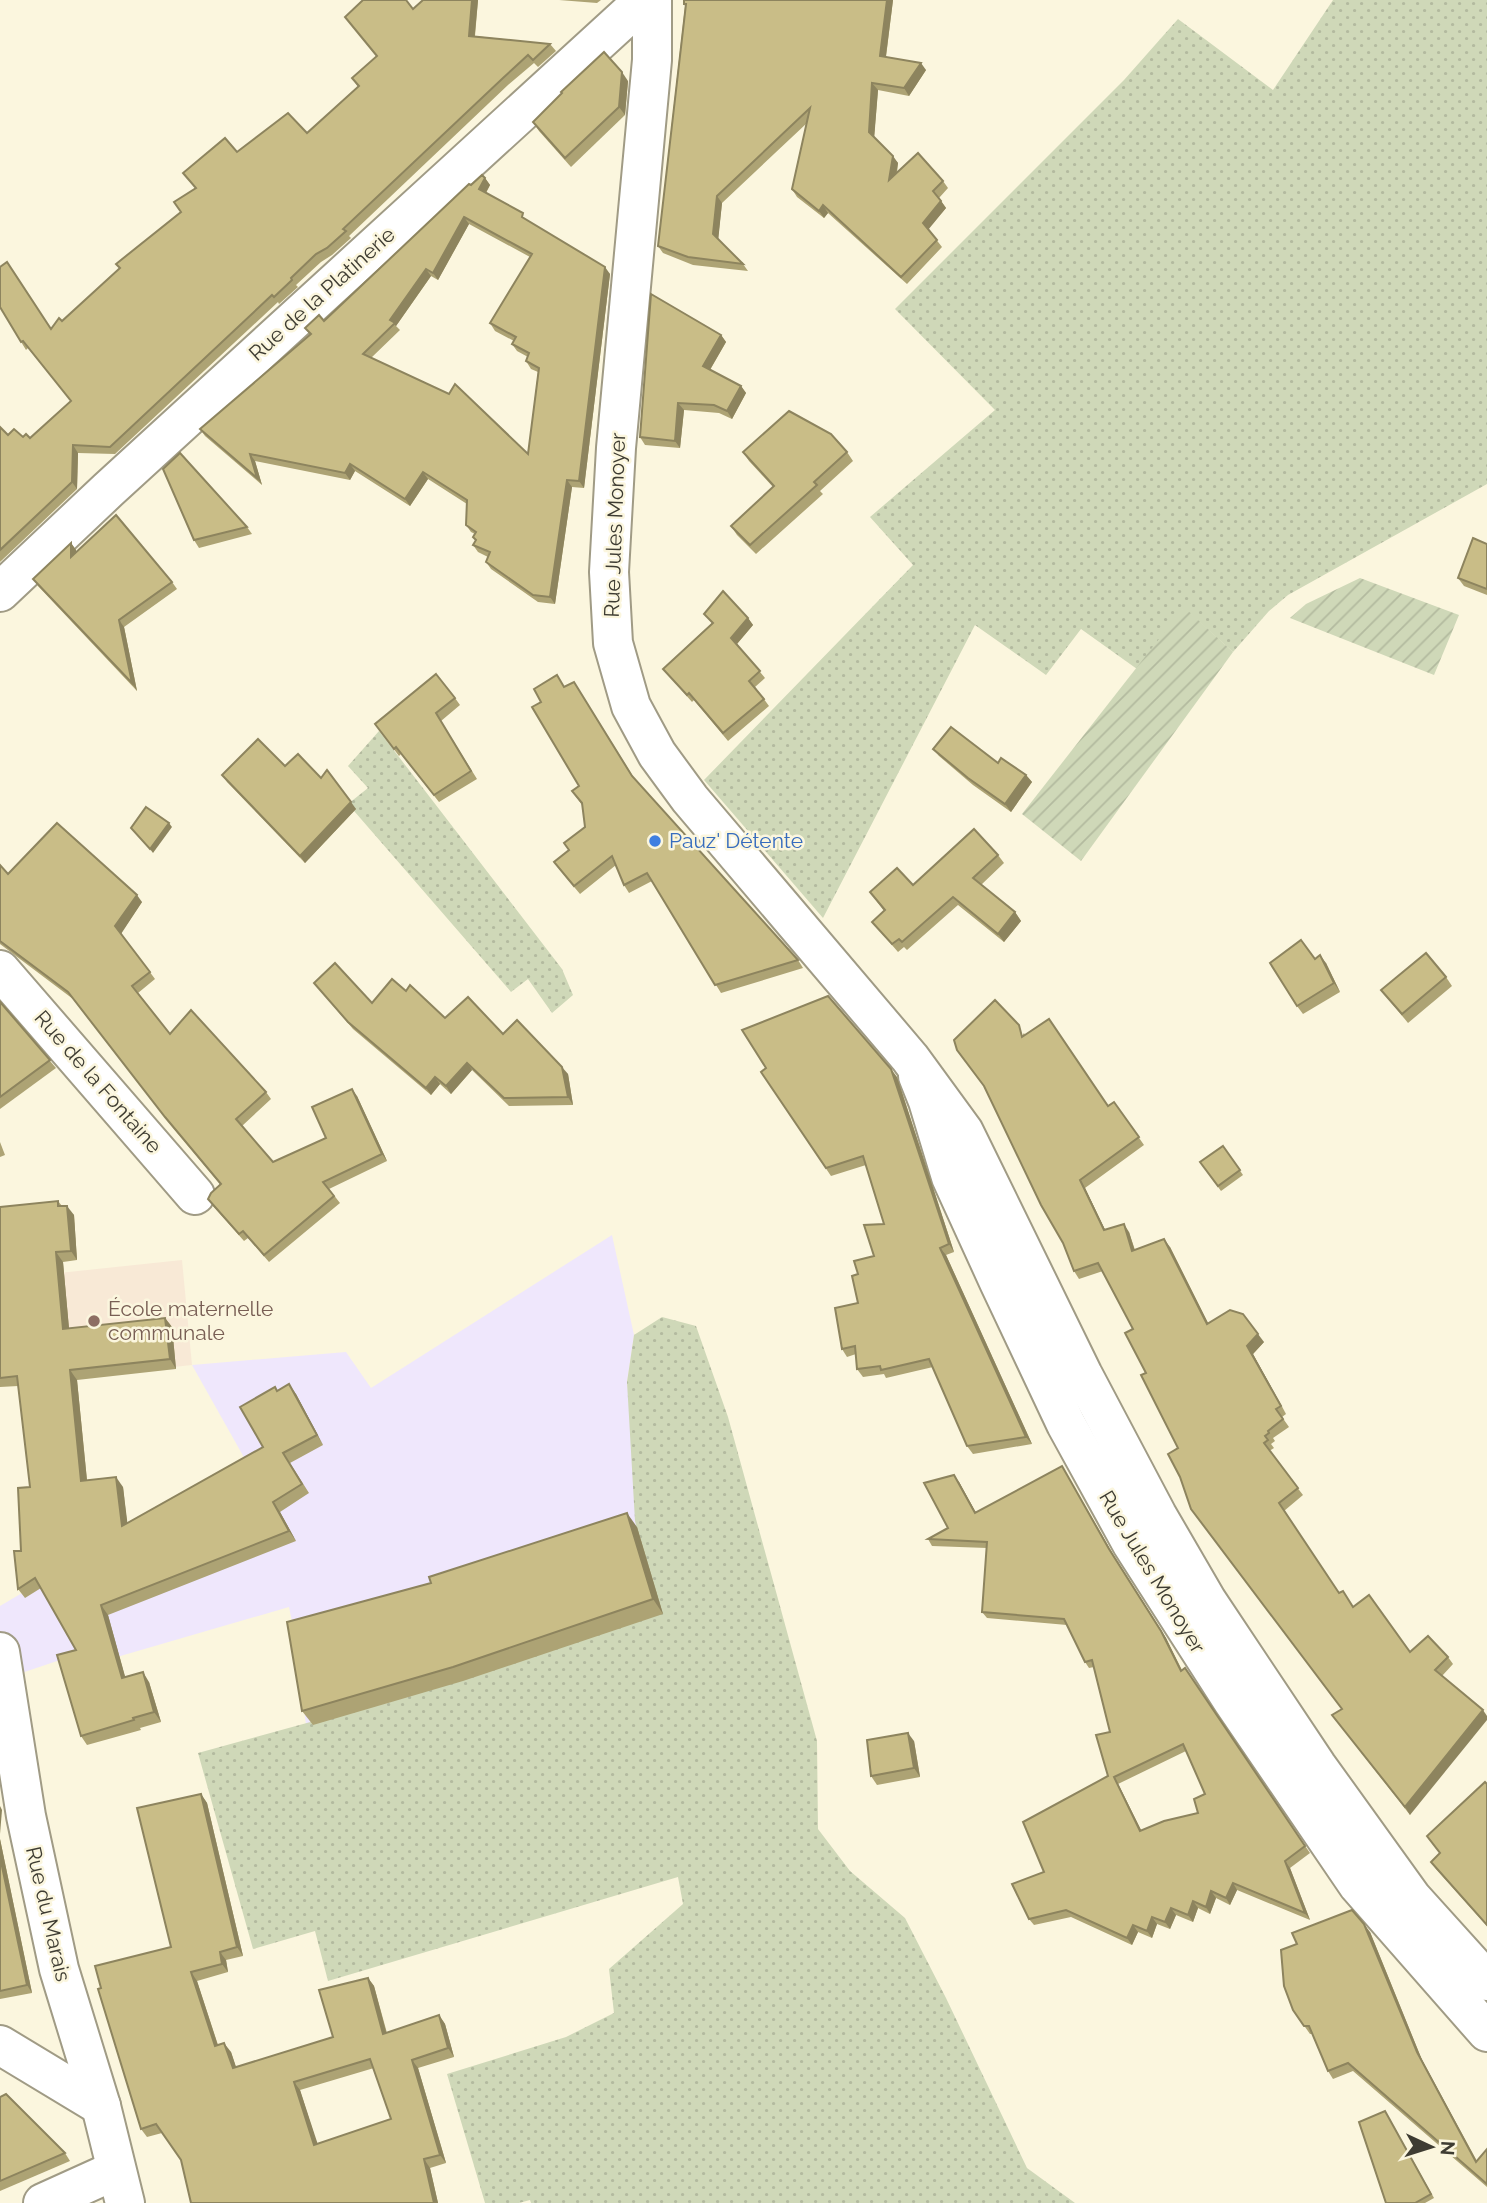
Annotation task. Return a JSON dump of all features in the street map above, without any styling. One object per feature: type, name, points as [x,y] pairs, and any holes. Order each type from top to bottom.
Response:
[{"type":"street","name":"Rue Jules Monoyer","points":[[651,6],[652,60],[616,448],[610,572],[613,643],[631,706],[657,754],[690,799],[910,1058],[964,1132],[1083,1375],[1157,1515],[1207,1601],[1317,1766],[1412,1898],[1487,1981]]},
{"type":"street","name":"Rue de la Platinerie","points":[[0,592],[128,471],[631,12],[651,6]]},
{"type":"street","name":"Rue de la Fontaine","points":[[0,970],[195,1195]]},
{"type":"street","name":"Rue Jules Monoyer","points":[[910,1058],[928,1101],[951,1177],[1071,1435],[1132,1544],[1232,1700],[1358,1885],[1487,2032]]},
{"type":"street","name":"Rue du Marais","points":[[0,1652],[26,1816],[59,1969],[101,2106],[121,2187]]},
{"type":"street","points":[[0,2045],[101,2106]]},
{"type":"street","points":[[43,2203],[121,2187]]},
{"type":"shaded area","points":[[612,1235],[634,1335],[627,1382],[657,1609],[457,1681],[306,1725],[289,1607],[117,1657],[114,1646],[4,1679],[0,1652],[0,1606],[246,1461],[192,1365],[346,1352],[371,1388]]},
{"type":"shaded area","name":"École maternelle communale","points":[[182,1260],[192,1365],[0,1386],[0,1276],[59,1273]]},
{"type":"green space","points":[[1333,0],[1487,0],[1487,484],[1288,595],[1269,611],[1233,652],[1184,608],[1137,669],[1081,629],[1046,675],[975,625],[823,918],[704,780],[913,565],[870,517],[995,410],[895,309],[1124,80],[1178,19],[1273,90]]},
{"type":"green space","points":[[1360,578],[1459,615],[1434,675],[1290,618],[1306,604]]},
{"type":"green space","points":[[1184,607],[1233,652],[1081,861],[1022,814]]},
{"type":"green space","points":[[379,731],[562,969],[573,995],[552,1013],[528,979],[511,992],[348,804],[368,788],[348,766]]},
{"type":"green space","points":[[662,1317],[696,1326],[728,1417],[817,1741],[818,1829],[850,1871],[905,1918],[1027,2168],[1075,2203],[531,2203],[530,2200],[519,2203],[485,2203],[447,2074],[566,2037],[614,2013],[609,1969],[683,1904],[678,1877],[328,1981],[315,1931],[253,1949],[198,1753],[456,1682],[656,1609],[635,1521],[627,1382],[634,1335]]},
{"type":"building","points":[[363,0],[406,0],[413,9],[423,0],[472,0],[469,36],[550,44],[533,60],[528,55],[343,229],[346,231],[316,254],[274,297],[272,295],[110,447],[73,445],[72,482],[0,550],[0,427],[8,435],[14,429],[23,437],[26,434],[30,438],[71,401],[23,341],[21,342],[0,307],[0,267],[7,262],[51,329],[59,318],[62,321],[120,268],[116,264],[181,212],[174,202],[196,188],[183,173],[225,138],[237,152],[288,113],[307,133],[359,86],[352,78],[377,56],[345,17]]},
{"type":"building","points":[[684,0],[887,0],[880,56],[921,63],[904,88],[872,83],[869,132],[893,156],[889,180],[918,153],[943,181],[933,191],[941,201],[923,223],[937,240],[901,277],[823,205],[819,211],[792,189],[810,108],[717,196],[713,234],[743,264],[688,257],[658,246],[686,4]]},
{"type":"building","points":[[604,52],[622,72],[619,107],[565,158],[533,122]]},
{"type":"building","points":[[482,175],[485,178],[479,189],[523,213],[522,217],[605,267],[579,481],[567,480],[550,597],[533,595],[486,562],[490,552],[473,545],[476,532],[466,525],[467,500],[423,472],[405,499],[350,464],[345,473],[250,454],[257,478],[200,429],[311,334],[305,328],[319,315],[324,321]],"holes":[[[464,217],[532,254],[490,323],[516,337],[512,344],[529,353],[526,361],[539,368],[528,454],[455,384],[449,394],[363,354],[395,323],[390,320],[426,269],[433,273]]]},
{"type":"building","points":[[651,294],[721,335],[703,366],[741,386],[727,411],[714,405],[678,403],[675,441],[640,437]]},
{"type":"building","points":[[789,411],[831,434],[847,452],[814,482],[817,485],[750,545],[731,526],[774,486],[743,452]]},
{"type":"building","points":[[180,453],[247,527],[194,540],[163,469]]},
{"type":"building","points":[[116,515],[172,582],[119,620],[132,683],[33,579],[71,543],[71,557]]},
{"type":"building","points":[[1473,538],[1487,544],[1487,589],[1458,578]]},
{"type":"building","points":[[723,591],[748,618],[731,638],[760,671],[749,681],[764,699],[723,733],[689,693],[687,695],[663,669],[713,623],[704,614]]},
{"type":"building","points":[[436,674],[455,698],[436,713],[471,771],[434,795],[375,724]]},
{"type":"building","points":[[557,675],[564,687],[574,682],[632,776],[798,960],[715,985],[647,873],[624,885],[612,856],[574,886],[554,862],[569,850],[564,843],[585,827],[582,803],[572,791],[579,786],[532,707],[541,702],[534,689]]},
{"type":"building","points":[[951,727],[998,763],[1001,758],[1026,775],[1005,804],[933,749]]},
{"type":"building","points":[[258,739],[285,766],[298,754],[321,778],[327,770],[351,802],[300,856],[222,775]]},
{"type":"building","points":[[146,807],[169,823],[150,849],[131,828]]},
{"type":"building","points":[[57,823],[137,895],[115,926],[150,972],[132,986],[170,1034],[191,1010],[266,1092],[236,1119],[273,1162],[326,1138],[312,1107],[352,1089],[382,1154],[323,1182],[334,1196],[264,1255],[243,1231],[239,1234],[208,1199],[221,1184],[68,992],[0,941],[0,865],[8,874]]},
{"type":"building","points":[[974,829],[998,855],[973,878],[1015,912],[998,934],[953,897],[902,942],[899,939],[892,944],[872,922],[885,910],[870,892],[897,868],[913,885]]},
{"type":"building","points":[[1301,940],[1315,959],[1320,955],[1334,983],[1297,1006],[1270,963]]},
{"type":"building","points":[[1426,953],[1446,977],[1402,1014],[1381,990]]},
{"type":"building","points":[[335,963],[372,1003],[392,979],[406,991],[410,985],[445,1018],[468,997],[503,1034],[517,1020],[562,1067],[568,1097],[504,1098],[467,1063],[446,1086],[435,1077],[426,1088],[348,1022],[314,983]]},
{"type":"building","points":[[828,996],[891,1069],[949,1244],[940,1248],[1026,1437],[967,1446],[929,1359],[881,1370],[880,1366],[857,1369],[855,1346],[842,1349],[835,1308],[858,1303],[852,1276],[858,1274],[854,1261],[874,1256],[864,1225],[884,1224],[863,1156],[826,1168],[761,1072],[766,1068],[742,1030]]},
{"type":"building","points":[[995,1000],[1019,1025],[1022,1037],[1049,1019],[1108,1106],[1114,1102],[1139,1137],[1080,1180],[1104,1230],[1124,1224],[1132,1251],[1164,1239],[1207,1324],[1230,1310],[1243,1314],[1258,1334],[1247,1346],[1281,1406],[1276,1409],[1283,1419],[1268,1431],[1265,1436],[1268,1440],[1264,1443],[1298,1488],[1279,1503],[1339,1593],[1343,1591],[1353,1607],[1369,1595],[1410,1652],[1428,1636],[1448,1657],[1435,1670],[1483,1710],[1405,1807],[1332,1715],[1342,1709],[1191,1509],[1180,1477],[1168,1454],[1178,1448],[1141,1375],[1146,1373],[1125,1333],[1133,1329],[1098,1263],[1074,1271],[1063,1243],[1041,1205],[984,1086],[957,1050],[954,1040]]},
{"type":"building","points":[[0,1002],[50,1060],[0,1097]]},
{"type":"building","points":[[1223,1146],[1240,1170],[1218,1186],[1200,1162]]},
{"type":"building","points":[[58,1201],[58,1206],[67,1206],[71,1251],[56,1252],[63,1329],[165,1318],[170,1359],[70,1370],[81,1481],[116,1477],[122,1526],[263,1447],[240,1407],[275,1387],[277,1391],[289,1384],[317,1435],[283,1453],[302,1484],[273,1502],[289,1531],[101,1605],[122,1678],[143,1672],[154,1712],[81,1736],[57,1655],[76,1650],[35,1578],[18,1589],[14,1551],[21,1551],[18,1488],[30,1487],[17,1376],[0,1378],[0,1207]]},
{"type":"building","points":[[1062,1466],[1109,1549],[1161,1631],[1181,1671],[1185,1668],[1305,1846],[1285,1861],[1305,1913],[1233,1883],[1226,1898],[1211,1891],[1206,1907],[1193,1901],[1188,1915],[1171,1908],[1165,1922],[1152,1917],[1147,1931],[1133,1925],[1127,1938],[1066,1910],[1029,1919],[1012,1884],[1044,1872],[1023,1822],[1108,1776],[1096,1735],[1110,1732],[1092,1660],[1085,1662],[1064,1619],[982,1612],[987,1542],[928,1539],[948,1528],[924,1483],[954,1475],[975,1513]],"holes":[[[1183,1744],[1205,1794],[1194,1799],[1198,1813],[1164,1821],[1140,1831],[1114,1777]]]},
{"type":"building","points":[[627,1513],[653,1599],[453,1667],[302,1711],[287,1622],[431,1583],[429,1577]]},
{"type":"building","points":[[908,1733],[914,1768],[871,1776],[867,1740]]},
{"type":"building","points":[[1485,1782],[1487,1925],[1431,1862],[1440,1853],[1427,1836]]},
{"type":"building","points":[[201,1794],[237,1947],[220,1952],[222,1964],[191,1972],[215,2046],[224,2043],[233,2068],[333,2037],[319,1990],[368,1978],[383,2034],[439,2015],[448,2048],[412,2060],[440,2155],[424,2159],[434,2203],[191,2203],[181,2160],[156,2124],[141,2129],[98,1989],[101,1988],[95,1966],[171,1947],[137,1808]],"holes":[[[370,2059],[391,2119],[314,2145],[294,2082]]]},
{"type":"building","points":[[0,1857],[27,1985],[0,1991]]},
{"type":"building","points":[[1352,1910],[1364,1924],[1417,2052],[1476,2162],[1487,2149],[1487,2184],[1348,2063],[1328,2071],[1309,2026],[1304,2026],[1293,2010],[1284,1986],[1281,1950],[1297,1944],[1292,1933]]},
{"type":"building","points":[[6,2094],[65,2153],[0,2181],[0,2097]]},
{"type":"building","points":[[1385,2111],[1431,2194],[1415,2203],[1386,2203],[1359,2122]]},
{"type":"place","name":"Pauz' Détente","points":[[655,841]]},
{"type":"place","name":"École maternelle communale","points":[[94,1321]]}]
